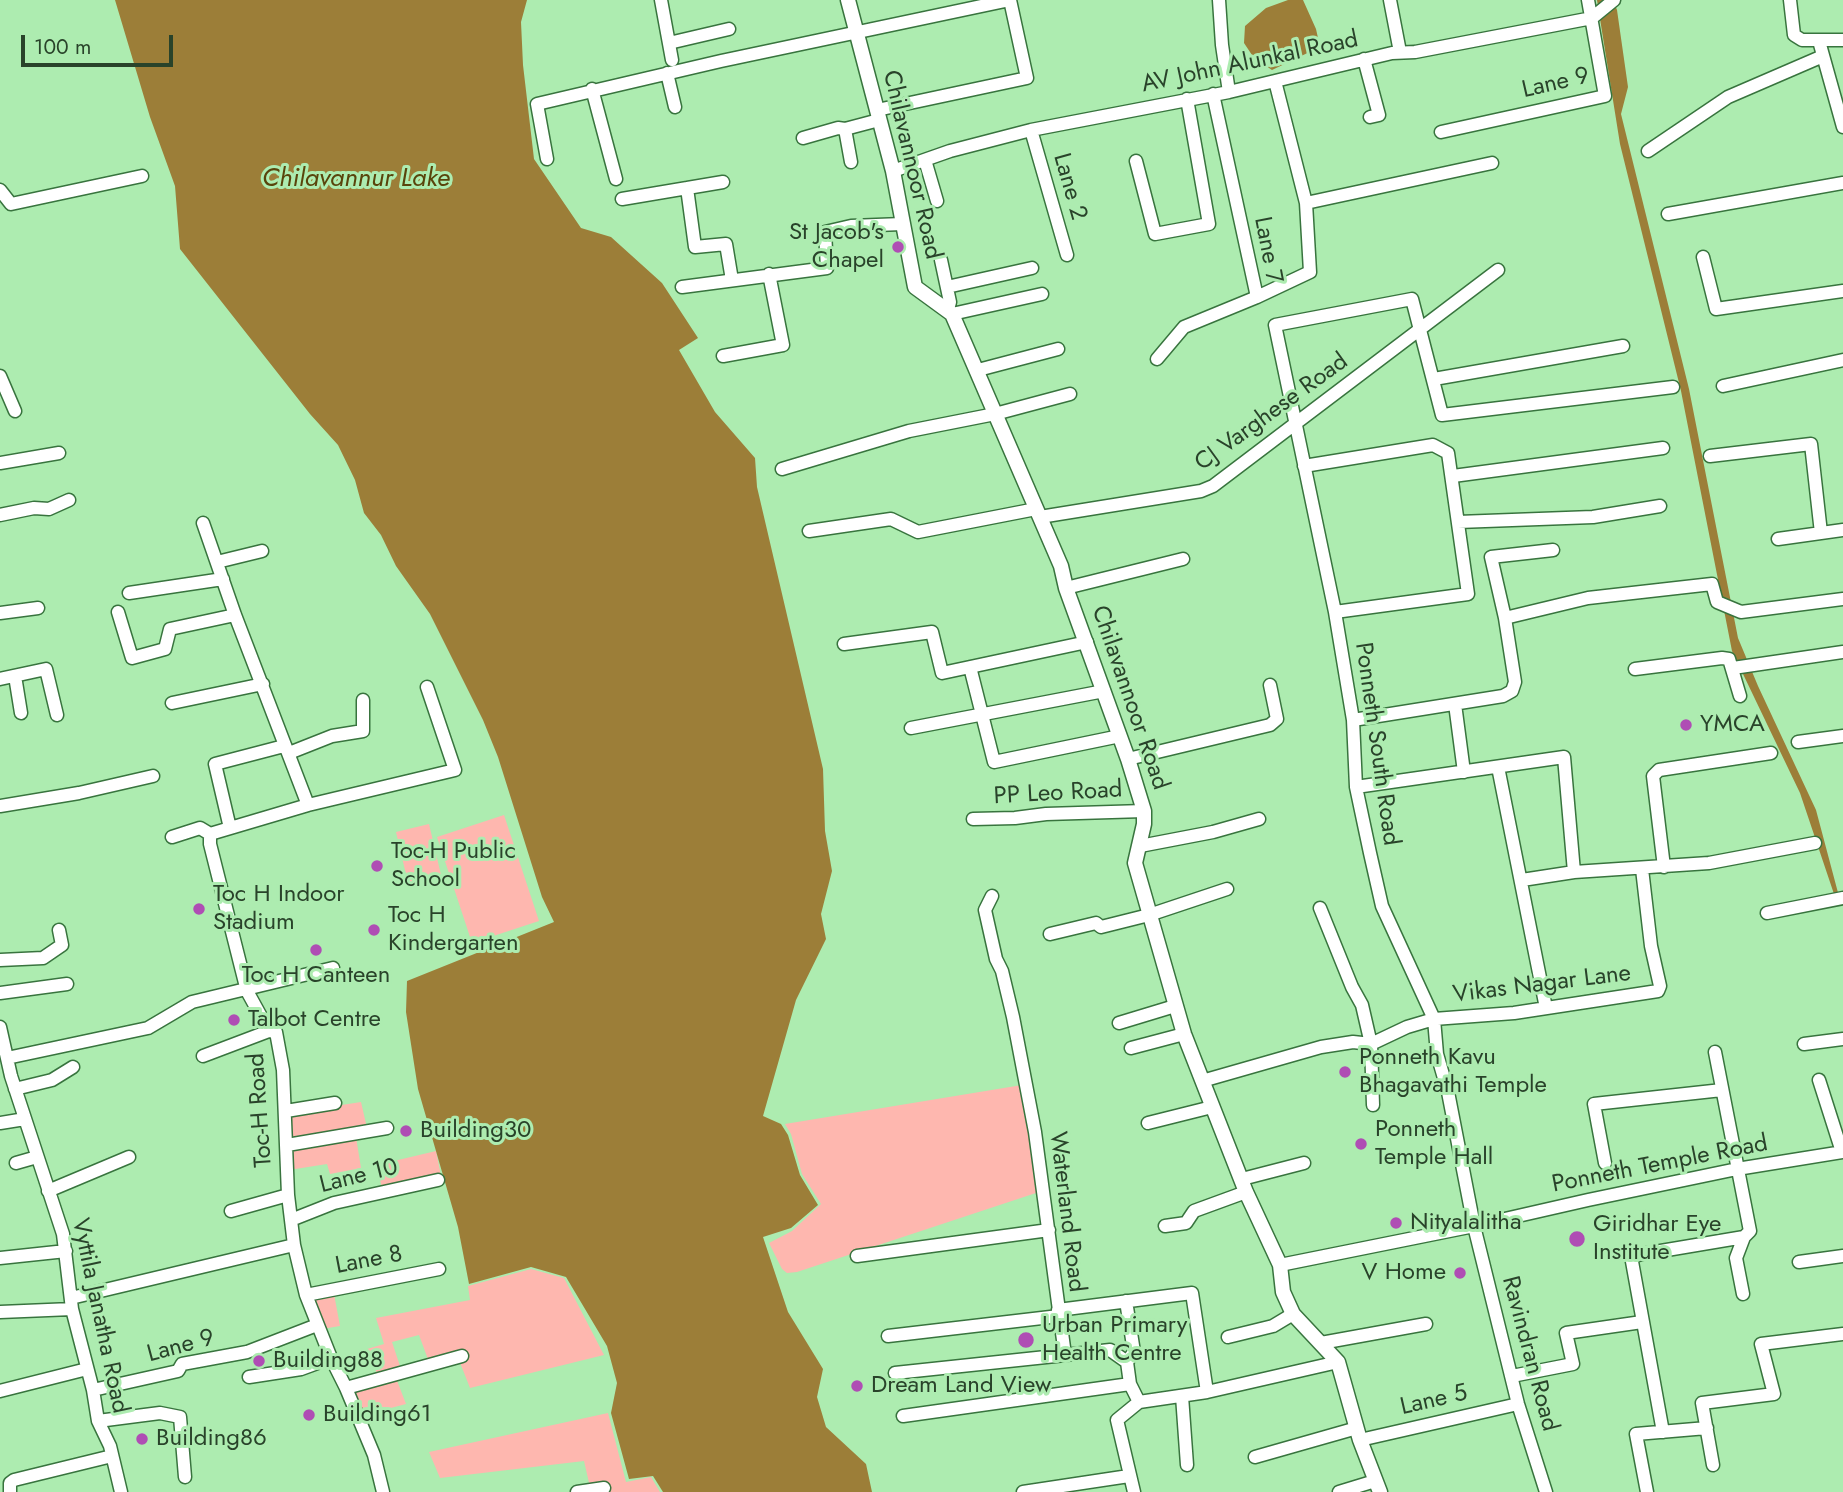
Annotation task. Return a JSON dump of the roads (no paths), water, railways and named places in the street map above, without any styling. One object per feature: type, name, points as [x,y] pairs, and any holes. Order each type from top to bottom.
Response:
[{"type":"street","points":[[661,0],[672,60]]},
{"type":"street","name":"Chilavannoor Road","points":[[848,0],[893,171],[915,287],[950,312],[978,370],[1061,565],[1066,588],[1120,736],[1144,811],[1144,824],[1135,863],[1184,1034],[1244,1186],[1280,1265],[1283,1292],[1293,1314],[1338,1362],[1358,1434],[1377,1487]]},
{"type":"street","points":[[547,159],[537,104],[592,89],[857,32],[953,5],[1010,0],[1027,78],[878,115],[845,129],[838,128],[803,138]]},
{"type":"street","points":[[1219,0],[1229,92]]},
{"type":"street","points":[[1390,0],[1400,52]]},
{"type":"street","points":[[1588,0],[1592,18]]},
{"type":"street","name":"AV John Alunkal Road","points":[[893,171],[950,150],[1031,130],[1229,92],[1400,52],[1415,52],[1592,18],[1614,0]]},
{"type":"street","points":[[1790,0],[1794,35],[1802,40],[1843,40]]},
{"type":"street","name":"Lane 9","points":[[1441,132],[1605,96],[1592,18]]},
{"type":"street","points":[[669,43],[729,29]]},
{"type":"street","points":[[1819,41],[1843,127]]},
{"type":"street","points":[[1648,151],[1728,97],[1823,56]]},
{"type":"street","points":[[1364,60],[1379,115],[1370,117]]},
{"type":"street","points":[[667,73],[675,107]]},
{"type":"street","points":[[1275,81],[1310,220]]},
{"type":"street","points":[[592,89],[616,179]]},
{"type":"street","name":"Lane 7","points":[[1157,359],[1184,327],[1257,297],[1213,94]]},
{"type":"street","points":[[1136,160],[1155,234],[1209,224],[1187,99]]},
{"type":"street","points":[[845,129],[851,162]]},
{"type":"street","name":"Lane 2","points":[[1031,130],[1067,255]]},
{"type":"street","points":[[925,160],[937,201]]},
{"type":"street","points":[[1307,203],[1492,163]]},
{"type":"street","points":[[0,190],[11,204],[142,176]]},
{"type":"street","points":[[622,199],[723,182]]},
{"type":"street","points":[[1668,214],[1843,183]]},
{"type":"street","points":[[687,188],[695,247],[726,244],[732,280]]},
{"type":"street","points":[[1257,297],[1310,272],[1307,203]]},
{"type":"street","points":[[682,287],[827,268],[825,232],[850,226],[902,225]]},
{"type":"street","points":[[1703,257],[1716,309],[1843,291]]},
{"type":"street","points":[[941,260],[950,312],[1042,294]]},
{"type":"street","points":[[947,287],[1032,268]]},
{"type":"street","name":"CJ Varghese Road","points":[[809,531],[891,519],[918,532],[1201,491],[1213,486],[1498,270]]},
{"type":"street","points":[[723,356],[783,345],[769,274]]},
{"type":"street","name":"Ponneth South Road","points":[[1420,330],[1412,299],[1275,325],[1335,612],[1353,720],[1356,787],[1382,906],[1434,1019],[1437,1054],[1448,1092],[1474,1226]]},
{"type":"street","points":[[1420,330],[1442,415],[1673,387]]},
{"type":"street","points":[[1434,379],[1623,345]]},
{"type":"street","points":[[978,370],[1058,349]]},
{"type":"street","points":[[1723,386],[1843,360]]},
{"type":"street","points":[[0,376],[15,411]]},
{"type":"street","points":[[782,470],[909,431],[995,414],[1070,394]]},
{"type":"street","points":[[1710,456],[1811,444],[1821,533]]},
{"type":"street","points":[[1304,466],[1433,445],[1448,453],[1453,476],[1468,594],[1335,612]]},
{"type":"street","points":[[1453,476],[1663,448]]},
{"type":"street","points":[[0,463],[60,453]]},
{"type":"street","points":[[0,515],[34,508],[49,509],[69,500]]},
{"type":"street","points":[[1458,522],[1593,517],[1660,506]]},
{"type":"street","points":[[203,523],[235,615],[308,805]]},
{"type":"street","points":[[1778,540],[1843,530]]},
{"type":"street","points":[[1353,720],[1503,696],[1512,691],[1515,682],[1505,618],[1491,556],[1553,550]]},
{"type":"street","points":[[217,562],[262,551]]},
{"type":"street","points":[[1066,588],[1184,559]]},
{"type":"street","points":[[129,593],[223,579]]},
{"type":"street","points":[[1505,618],[1588,598],[1712,584],[1717,602],[1741,612],[1843,599]]},
{"type":"street","points":[[0,613],[38,608]]},
{"type":"street","points":[[118,612],[132,657],[165,649],[170,629],[235,615]]},
{"type":"street","points":[[844,644],[932,632],[942,673],[1087,642]]},
{"type":"street","points":[[1733,668],[1843,652]]},
{"type":"street","points":[[1635,669],[1729,659],[1740,696]]},
{"type":"street","points":[[970,667],[994,762],[1120,736]]},
{"type":"street","points":[[0,679],[46,669],[57,715]]},
{"type":"street","points":[[15,676],[20,713]]},
{"type":"street","points":[[172,704],[263,684]]},
{"type":"street","points":[[1128,759],[1270,724],[1277,719],[1270,685]]},
{"type":"street","points":[[172,837],[200,828],[210,834],[308,805],[455,771],[427,687]]},
{"type":"street","points":[[911,728],[1104,691]]},
{"type":"street","points":[[230,828],[215,764],[363,731],[363,700]]},
{"type":"street","points":[[1455,704],[1464,772]]},
{"type":"street","points":[[1798,742],[1843,736]]},
{"type":"street","points":[[1664,867],[1653,776],[1659,770],[1771,753]]},
{"type":"street","points":[[1356,787],[1564,757],[1574,872]]},
{"type":"street","points":[[1498,766],[1546,1008]]},
{"type":"street","points":[[0,806],[79,793],[153,776]]},
{"type":"street","name":"PP Leo Road","points":[[973,819],[1144,811]]},
{"type":"street","points":[[1140,846],[1213,832],[1259,819]]},
{"type":"street","name":"Toc-H Road","points":[[210,834],[210,844],[247,990],[269,1031],[276,1032],[283,1070],[288,1195],[294,1245],[306,1295],[374,1455],[383,1492]]},
{"type":"street","points":[[1522,880],[1574,872],[1709,863],[1815,843]]},
{"type":"street","name":"Vikas Nagar Lane","points":[[1371,1044],[1407,1027],[1434,1019],[1546,1008],[1658,991],[1660,986],[1651,946],[1642,869]]},
{"type":"street","points":[[1050,934],[1096,923],[1101,926],[1149,915],[1227,889]]},
{"type":"street","name":"Waterland Road","points":[[992,896],[985,909],[1020,1049],[1035,1132],[1065,1355]]},
{"type":"street","points":[[1767,913],[1843,898]]},
{"type":"street","points":[[1320,908],[1362,1005],[1371,1044],[1373,1105]]},
{"type":"street","points":[[0,960],[43,958],[62,946],[59,930]]},
{"type":"street","points":[[7,1058],[148,1028],[192,1002],[333,968]]},
{"type":"street","points":[[0,993],[67,984]]},
{"type":"street","points":[[1119,1023],[1175,1006]]},
{"type":"street","name":"Vyttila Janatha Road","points":[[0,1027],[2,1044],[15,1088],[63,1234],[72,1304],[98,1421],[112,1456],[121,1492]]},
{"type":"street","points":[[203,1056],[269,1031]]},
{"type":"street","points":[[1131,1048],[1184,1034]]},
{"type":"street","points":[[1804,1044],[1843,1039]]},
{"type":"street","points":[[1202,1081],[1321,1047],[1353,1042],[1371,1044]]},
{"type":"street","points":[[1715,1052],[1750,1231],[1744,1237],[1737,1258],[1743,1294]]},
{"type":"street","points":[[15,1088],[52,1080],[73,1067]]},
{"type":"street","points":[[1819,1080],[1842,1152]]},
{"type":"street","points":[[1605,1163],[1594,1104],[1722,1090]]},
{"type":"street","points":[[286,1111],[335,1103]]},
{"type":"street","points":[[1148,1123],[1212,1107]]},
{"type":"street","points":[[0,1124],[25,1119]]},
{"type":"street","points":[[287,1145],[387,1128]]},
{"type":"street","name":"Ponneth Temple Road","points":[[1280,1265],[1737,1169],[1842,1152]]},
{"type":"street","points":[[16,1163],[37,1157]]},
{"type":"street","points":[[48,1191],[129,1157]]},
{"type":"street","points":[[1165,1226],[1186,1223],[1194,1211],[1244,1186],[1304,1163]]},
{"type":"street","name":"Lane 10","points":[[291,1220],[334,1203],[438,1180]]},
{"type":"street","points":[[231,1211],[288,1195]]},
{"type":"street","name":"Ravindran Road","points":[[1474,1226],[1518,1404],[1546,1492]]},
{"type":"street","points":[[858,1256],[1049,1230]]},
{"type":"street","points":[[1663,1432],[1631,1256],[1744,1237]]},
{"type":"street","points":[[0,1311],[72,1304],[147,1279],[294,1245]]},
{"type":"street","points":[[0,1258],[66,1251]]},
{"type":"street","points":[[1799,1262],[1843,1256]]},
{"type":"street","name":"Lane 8","points":[[306,1295],[439,1269]]},
{"type":"street","points":[[888,1336],[1192,1293],[1207,1392]]},
{"type":"street","points":[[1126,1301],[1134,1352],[1127,1362],[1130,1384],[1139,1402]]},
{"type":"street","points":[[1228,1337],[1273,1326],[1293,1314]]},
{"type":"street","points":[[1512,1376],[1573,1364],[1566,1333],[1642,1322]]},
{"type":"street","points":[[1321,1343],[1426,1324]]},
{"type":"street","name":"Lane 9","points":[[93,1390],[178,1371],[182,1364],[247,1352],[317,1325]]},
{"type":"street","points":[[1713,1465],[1702,1403],[1774,1394],[1761,1344],[1843,1334]]},
{"type":"street","points":[[895,1373],[1110,1350],[1127,1362]]},
{"type":"street","points":[[346,1388],[462,1356]]},
{"type":"street","points":[[249,1377],[300,1369],[331,1358]]},
{"type":"street","points":[[1134,1492],[1116,1420],[1139,1402],[1207,1392],[1338,1362]]},
{"type":"street","points":[[0,1391],[87,1369]]},
{"type":"street","points":[[903,1416],[1130,1384]]},
{"type":"street","points":[[1182,1396],[1187,1465]]},
{"type":"street","name":"Lane 5","points":[[1255,1457],[1358,1434],[1518,1404]]},
{"type":"street","points":[[98,1421],[160,1413],[180,1417],[185,1476]]},
{"type":"street","points":[[1647,1492],[1636,1434],[1707,1428]]},
{"type":"street","points":[[10,1492],[10,1483],[14,1480],[112,1456]]},
{"type":"street","points":[[1023,1492],[1129,1476]]},
{"type":"street","points":[[1339,1492],[1377,1487]]},
{"type":"street","points":[[577,1492],[604,1488]]},
{"type":"water","name":"Chilavannur Lake","points":[[115,0],[527,0],[521,22],[534,159],[581,228],[611,237],[662,283],[698,338],[679,350],[715,412],[755,458],[757,487],[823,769],[825,831],[832,871],[821,914],[826,939],[796,1000],[763,1116],[781,1124],[788,1135],[800,1175],[818,1205],[791,1228],[763,1237],[788,1312],[823,1369],[817,1397],[826,1427],[866,1464],[872,1492],[663,1492],[653,1476],[629,1479],[611,1413],[617,1383],[607,1346],[566,1277],[531,1267],[469,1284],[458,1227],[418,1089],[406,1012],[407,981],[554,922],[542,897],[498,757],[483,720],[430,614],[396,566],[381,535],[364,513],[355,480],[338,445],[310,414],[180,249],[175,186],[150,117]]},
{"type":"water","points":[[1288,0],[1303,0],[1316,29],[1320,47],[1272,70],[1254,58],[1244,43],[1245,26],[1266,8]]},
{"type":"water","points":[[1597,0],[1613,0],[1617,10],[1628,87],[1621,114],[1689,389],[1738,638],[1816,810],[1841,904],[1834,894],[1800,793],[1732,651],[1681,391],[1620,144]]},
{"type":"place","name":"St Jacob's Chapel","points":[[898,247]]},
{"type":"place","name":"YMCA","points":[[1686,725]]},
{"type":"place","name":"Toc-H Public School","points":[[377,866]]},
{"type":"place","name":"Toc H Indoor Stadium","points":[[199,909]]},
{"type":"place","name":"Toc H Kindergarten","points":[[374,930]]},
{"type":"place","name":"Toc H Canteen","points":[[316,950]]},
{"type":"place","name":"Talbot Centre","points":[[234,1020]]},
{"type":"place","name":"Ponneth Kavu Bhagavathi Temple","points":[[1345,1072]]},
{"type":"place","name":"Building30","points":[[406,1131]]},
{"type":"place","name":"Ponneth Temple Hall","points":[[1361,1144]]},
{"type":"place","name":"Nityalalitha","points":[[1396,1223]]},
{"type":"place","name":"Giridhar Eye Institute","points":[[1577,1239]]},
{"type":"place","name":"V Home","points":[[1460,1273]]},
{"type":"place","name":"Urban Primary Health Centre","points":[[1026,1340]]},
{"type":"place","name":"Building88","points":[[259,1361]]},
{"type":"place","name":"Dream Land View","points":[[857,1386]]},
{"type":"place","name":"Building61","points":[[309,1415]]},
{"type":"place","name":"Building86","points":[[142,1439]]}]
